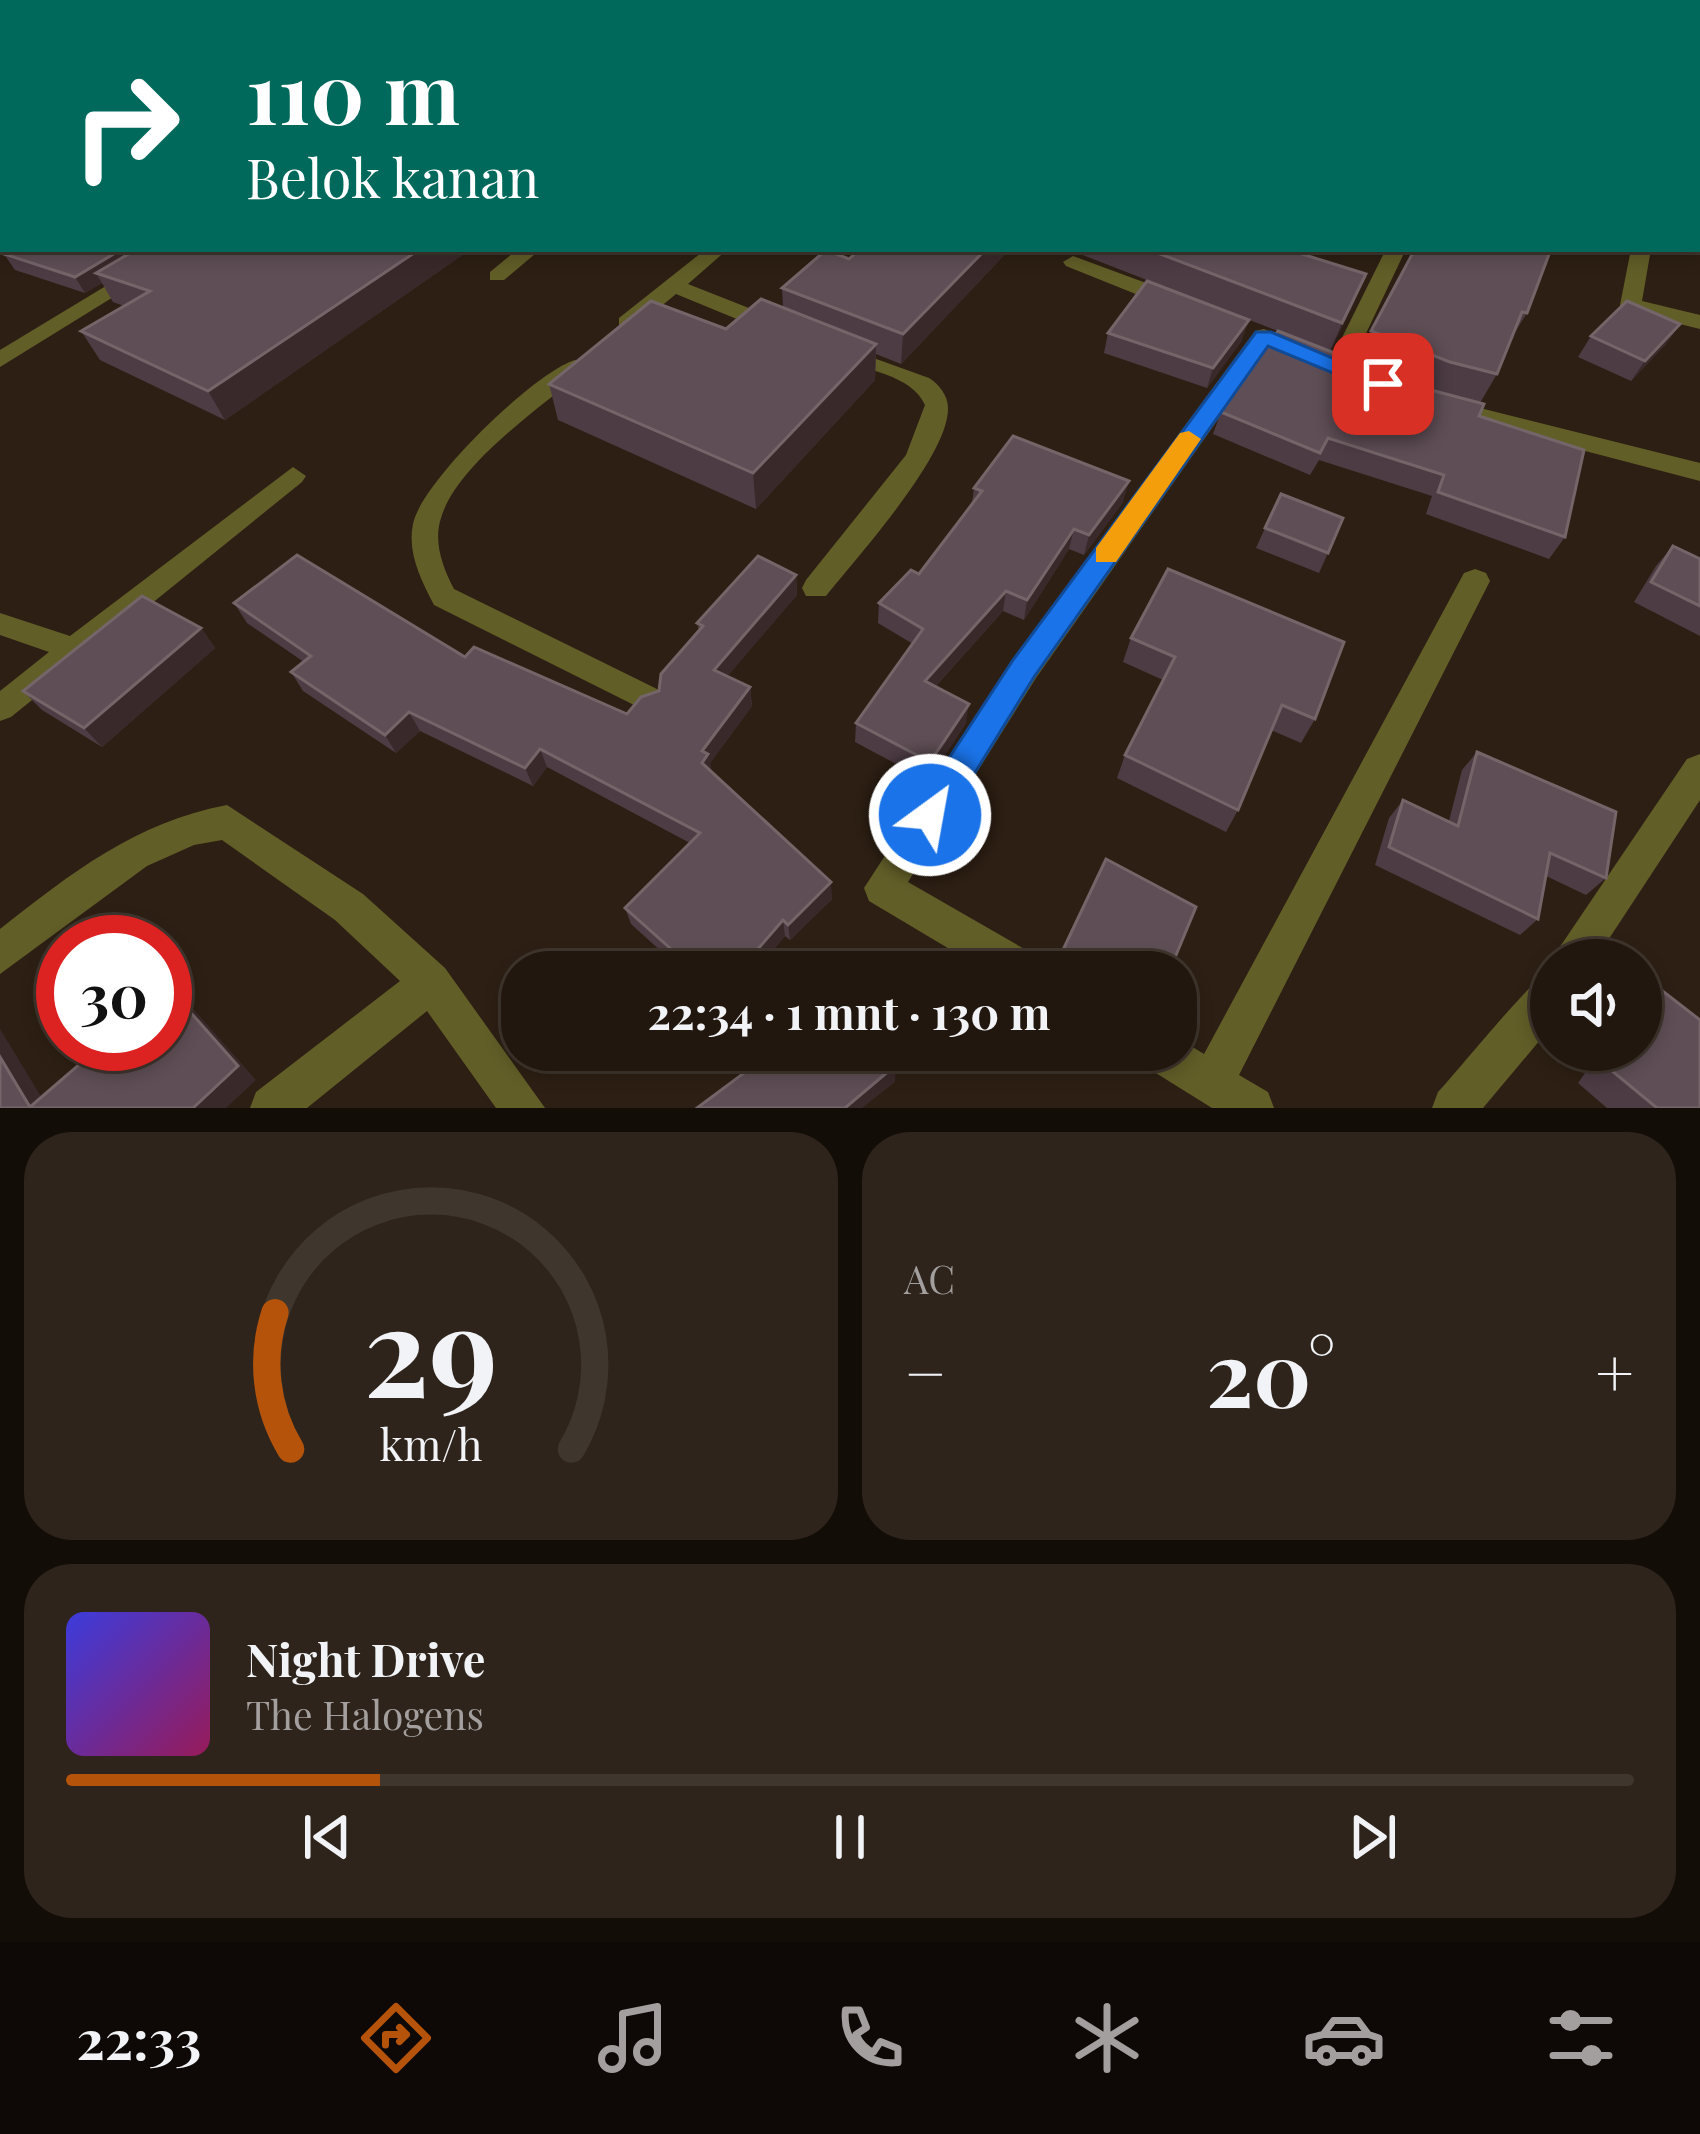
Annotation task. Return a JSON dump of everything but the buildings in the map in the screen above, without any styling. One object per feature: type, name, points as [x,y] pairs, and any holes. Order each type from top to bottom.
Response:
[{"type":"street","points":[[990,951],[884,888],[1024,669],[1253,332],[1340,366]]},
{"type":"street","points":[[1212,1082],[1475,580]]},
{"type":"street","points":[[1585,939],[1700,770]]},
{"type":"street","points":[[0,954],[138,846],[190,826],[227,822],[349,907],[431,982],[523,1108]]},
{"type":"street","points":[[272,1108],[431,982]]},
{"type":"street","points":[[1454,1108],[1530,1022]]},
{"type":"street","points":[[1193,1071],[1252,1108]]},
{"type":"lane","points":[[0,360],[176,252]]},
{"type":"lane","points":[[497,276],[527,252]]},
{"type":"lane","points":[[648,699],[444,597],[426,565],[430,510],[488,442],[714,252]]},
{"type":"lane","points":[[1383,384],[1340,366],[1395,252]]},
{"type":"lane","points":[[1640,252],[1631,305],[1700,322]]},
{"type":"lane","points":[[1073,262],[1200,312]]},
{"type":"lane","points":[[672,285],[930,389],[940,402],[939,418],[919,457],[816,588]]},
{"type":"lane","points":[[1426,402],[1700,472]]},
{"type":"lane","points":[[0,708],[293,476]]},
{"type":"lane","points":[[0,623],[74,649]]},
{"type":"slow traffic","points":[[1106,555],[1189,439]]},
{"type":"route","points":[[930,815],[1024,669],[1264,336],[1383,384]]}]
